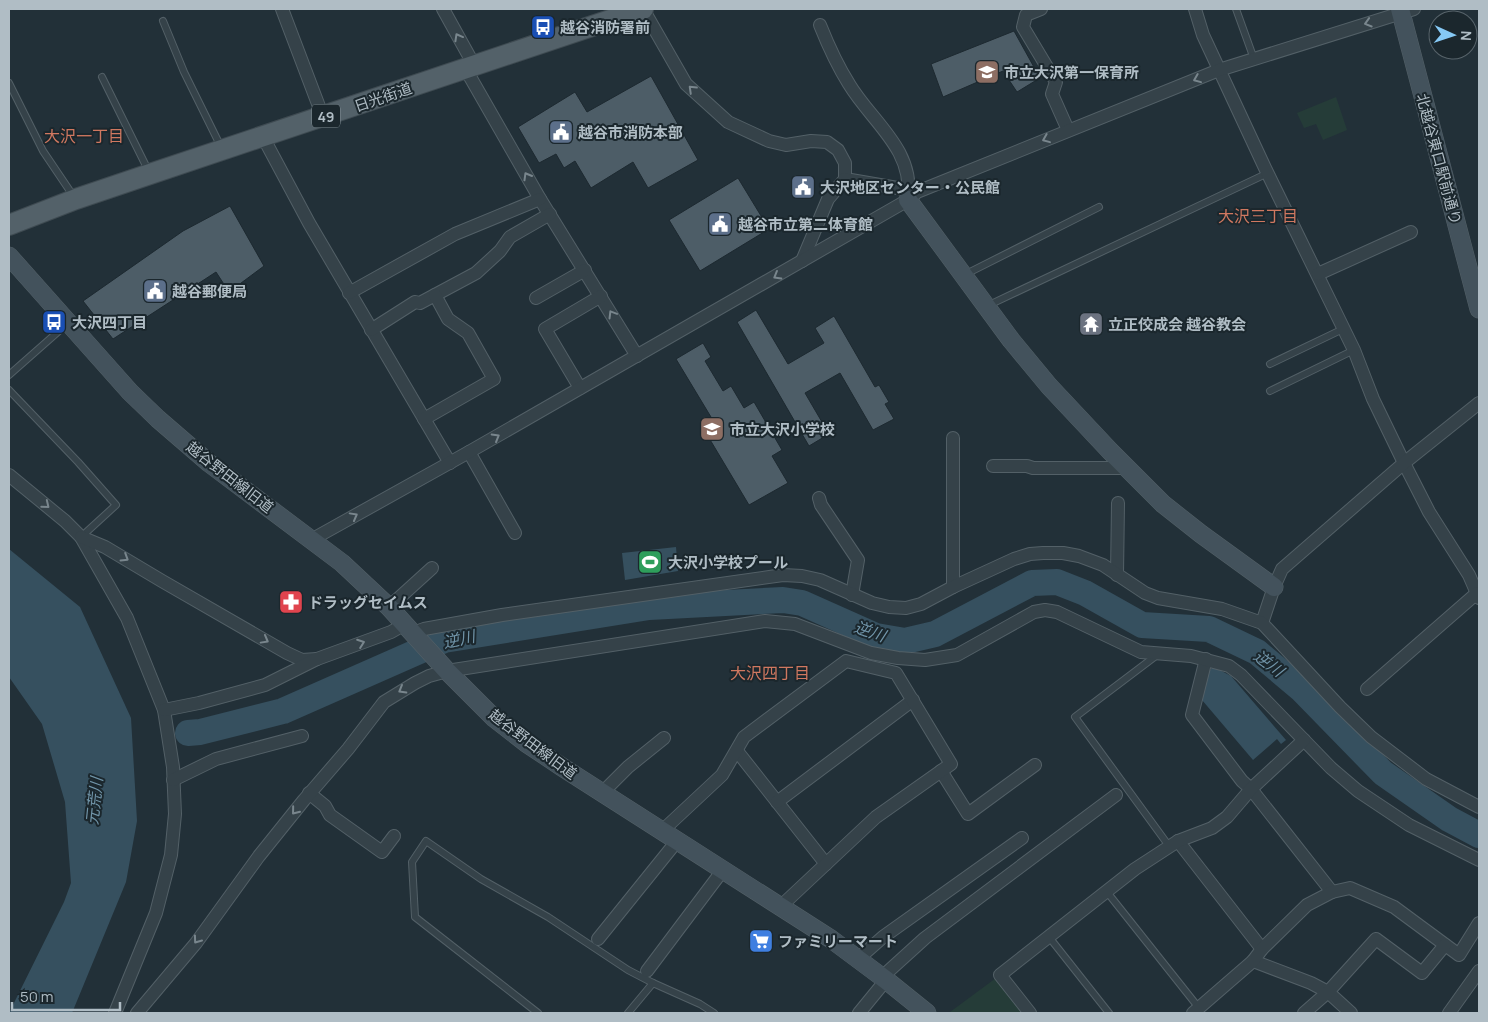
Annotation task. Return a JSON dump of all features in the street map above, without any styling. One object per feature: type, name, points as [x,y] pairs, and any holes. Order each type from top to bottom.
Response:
[{"type":"main road","name":"日光街道","points":[[9,225],[150,174],[643,9]]},
{"type":"street","points":[[282,9],[323,117]]},
{"type":"street","points":[[443,9],[469,67],[540,199],[637,356]]},
{"type":"street","points":[[643,9],[686,84],[728,122],[769,142],[786,145],[811,141],[827,142],[838,150],[845,163],[845,179],[828,199],[802,261]]},
{"type":"street","points":[[1041,9],[1026,14],[1023,27],[1056,82],[1052,94],[1068,130]]},
{"type":"street","points":[[1195,9],[1203,35],[1219,70],[1354,350],[1373,399],[1404,464],[1429,512],[1469,575],[1478,595],[1367,689]]},
{"type":"street","points":[[311,540],[450,463],[802,261],[908,195],[1219,70],[1405,10]]},
{"type":"street","name":"北越谷東口駅前通り","points":[[1405,10],[1479,309]]},
{"type":"street","points":[[820,25],[831,52],[850,85],[890,136],[904,158],[908,195],[1011,340],[1049,386],[1170,510],[1274,587]]},
{"type":"street","points":[[263,137],[308,224],[450,463]]},
{"type":"street","points":[[845,179],[908,195]]},
{"type":"street","points":[[349,294],[455,234],[540,199]]},
{"type":"street","points":[[371,330],[415,302],[420,303],[476,273],[500,251],[510,237],[550,214]]},
{"type":"street","points":[[1318,274],[1411,232]]},
{"type":"street","name":"越谷野田線旧道","points":[[9,256],[130,392],[209,464],[342,563],[389,607],[444,668],[494,718],[554,762],[832,939],[928,1013]]},
{"type":"street","points":[[536,298],[585,270]]},
{"type":"street","points":[[424,418],[494,379],[468,333],[448,319],[434,295]]},
{"type":"street","points":[[580,388],[545,329],[601,296]]},
{"type":"street","points":[[1262,623],[1282,569],[1404,464],[1479,403]]},
{"type":"street","points":[[953,438],[954,587]]},
{"type":"street","points":[[469,452],[515,533]]},
{"type":"street","points":[[993,466],[1127,468]]},
{"type":"street","points":[[9,475],[81,536],[127,618],[164,710],[174,780],[174,814],[169,864],[156,913],[115,1013]]},
{"type":"street","points":[[819,498],[821,505],[858,560],[852,595]]},
{"type":"street","points":[[1117,575],[1118,503]]},
{"type":"street","points":[[81,536],[105,546],[170,586],[287,653],[302,660],[316,659]]},
{"type":"street","points":[[164,710],[199,703],[265,685],[316,659],[391,632],[411,631],[502,615],[783,575],[802,576],[820,580],[872,603],[906,608],[921,604],[1014,558],[1043,552],[1063,553],[1079,556],[1103,565],[1145,593],[1158,598],[1222,609],[1262,623],[1340,707],[1371,737],[1426,779],[1479,807]]},
{"type":"street","points":[[389,607],[432,568]]},
{"type":"street","points":[[137,1013],[196,943],[259,856],[309,793],[348,749],[384,702],[444,668],[765,621],[795,624],[871,653],[925,660],[957,654],[1034,612],[1046,610],[1056,612],[1142,652],[1191,656],[1229,666],[1241,674],[1331,768],[1345,779],[1402,820],[1479,860]]},
{"type":"street","points":[[1206,659],[1192,715],[1242,782],[1251,789],[1332,892]]},
{"type":"street","points":[[598,939],[669,836],[722,776],[744,736],[846,661],[896,673],[951,764],[876,817],[780,907]]},
{"type":"street","points":[[777,802],[913,700]]},
{"type":"street","points":[[174,780],[216,759],[302,736]]},
{"type":"street","points":[[602,793],[628,767],[664,738]]},
{"type":"street","points":[[1030,1013],[1000,975],[1174,843],[1212,828],[1227,817],[1251,789],[1304,740]]},
{"type":"street","points":[[737,751],[826,864]]},
{"type":"street","points":[[941,771],[968,814],[1035,765]]},
{"type":"street","points":[[309,793],[325,806],[330,815],[382,852],[394,836]]},
{"type":"street","points":[[859,1013],[884,978],[924,938],[1116,794]]},
{"type":"street","points":[[858,959],[883,937],[1022,838]]},
{"type":"street","points":[[1174,843],[1262,949]]},
{"type":"street","points":[[647,971],[722,870]]},
{"type":"street","points":[[1196,1011],[1253,961],[1262,949],[1307,905],[1332,892],[1350,888],[1394,907],[1460,956],[1479,923]]},
{"type":"street","points":[[1304,1013],[1328,992],[1376,939],[1422,973],[1445,945]]},
{"type":"street","points":[[1253,961],[1311,982],[1328,992],[1351,1013]]},
{"type":"street","points":[[1449,1013],[1479,971]]},
{"type":"lane","points":[[1236,9],[1254,60]]},
{"type":"lane","points":[[163,21],[184,72],[222,150]]},
{"type":"lane","points":[[102,77],[150,174]]},
{"type":"lane","points":[[9,83],[44,151],[76,200]]},
{"type":"lane","points":[[986,306],[1268,173]]},
{"type":"lane","points":[[964,276],[1099,207]]},
{"type":"lane","points":[[9,375],[68,323]]},
{"type":"lane","points":[[1270,364],[1343,329]]},
{"type":"lane","points":[[1270,391],[1354,350]]},
{"type":"lane","points":[[9,390],[116,505],[81,536]]},
{"type":"lane","points":[[1158,654],[1076,717],[1174,843]]},
{"type":"lane","points":[[538,1013],[415,917],[412,862],[426,841],[481,880],[548,917],[628,970],[652,983],[700,1004],[714,1013]]},
{"type":"lane","points":[[1107,892],[1196,1011]]},
{"type":"lane","points":[[1049,937],[1109,1013]]},
{"type":"lane","points":[[628,1013],[652,983]]},
{"type":"green space","points":[[1336,97],[1347,130],[1323,140],[1316,124],[1304,128],[1297,113]]},
{"type":"green space","points":[[996,978],[1024,1013],[950,1012]]},
{"type":"water","name":"大沢小学校プール","points":[[676,547],[678,571],[625,580],[622,553]]},
{"type":"water","name":"元荒川","points":[[9,549],[80,607],[131,718],[137,821],[126,882],[72,1013],[9,1013],[64,902],[71,883],[65,802],[42,724],[9,677]]},
{"type":"water","points":[[1212,668],[1216,668],[1231,676],[1286,740],[1281,744],[1277,739],[1253,760],[1202,700],[1208,672]]},
{"type":"building","points":[[1014,31],[1040,78],[1017,92],[1003,71],[943,97],[931,64]]},
{"type":"building","points":[[651,76],[698,160],[648,188],[633,162],[591,188],[575,161],[564,168],[556,154],[539,163],[518,127],[575,92],[587,112]]},
{"type":"building","points":[[738,178],[769,229],[700,271],[669,220]]},
{"type":"building","points":[[230,206],[264,266],[229,292],[216,272],[113,339],[83,301],[183,231]]},
{"type":"building","points":[[756,310],[788,364],[824,343],[815,328],[834,316],[875,387],[879,385],[889,402],[885,404],[894,419],[873,430],[840,373],[805,393],[829,434],[809,446],[737,322]]},
{"type":"building","points":[[703,343],[711,357],[705,361],[723,391],[731,386],[744,408],[754,402],[782,450],[772,456],[788,483],[749,505],[709,438],[720,432],[676,359]]},
{"type":"waterway","name":"逆川","points":[[188,733],[200,732],[283,711],[444,640],[649,607],[783,600],[802,603],[876,636],[905,641],[935,634],[1032,583],[1057,582],[1085,593],[1142,625],[1209,629],[1257,652],[1301,689],[1383,773],[1449,819],[1479,835]]},
{"type":"place","name":"越谷消防署前","points":[[543,27]]},
{"type":"place","name":"市立大沢第一保育所","points":[[987,72]]},
{"type":"place","name":"越谷市消防本部","points":[[561,132]]},
{"type":"place","name":"大沢地区センター・公民館","points":[[803,187]]},
{"type":"place","name":"越谷市立第二体育館","points":[[720,224]]},
{"type":"place","name":"越谷郵便局","points":[[155,291]]},
{"type":"place","name":"大沢四丁目","points":[[54,322]]},
{"type":"place","name":"立正佼成会 越谷教会","points":[[1091,324]]},
{"type":"place","name":"市立大沢小学校","points":[[712,429]]},
{"type":"place","name":"大沢小学校プール","points":[[650,562]]},
{"type":"place","name":"ドラッグセイムス","points":[[291,602]]},
{"type":"place","name":"ファミリーマート","points":[[761,941]]},
{"type":"district","name":"大沢一丁目","points":[[84,136]]},
{"type":"district","name":"大沢三丁目","points":[[1258,216]]},
{"type":"district","name":"大沢四丁目","points":[[770,673]]}]
